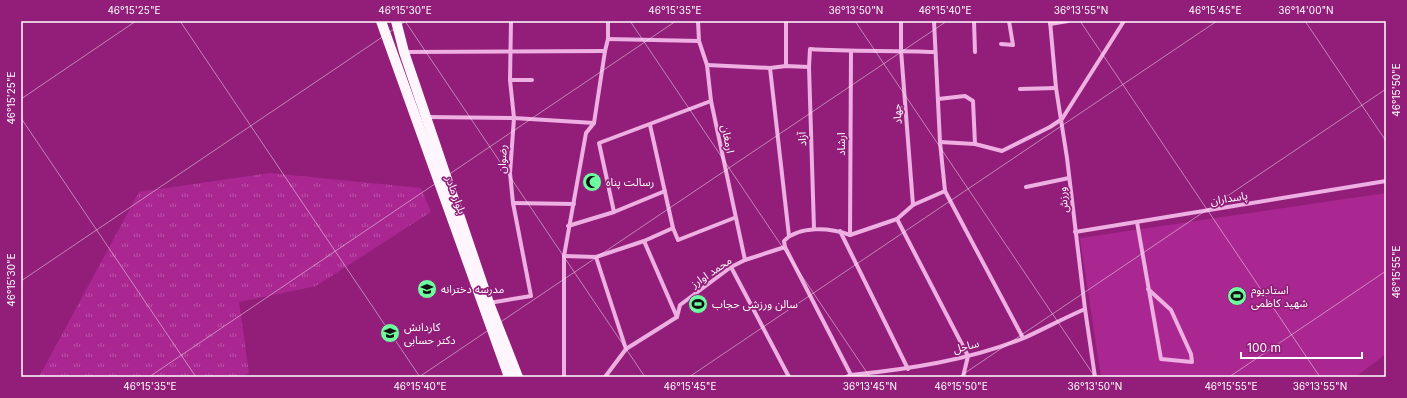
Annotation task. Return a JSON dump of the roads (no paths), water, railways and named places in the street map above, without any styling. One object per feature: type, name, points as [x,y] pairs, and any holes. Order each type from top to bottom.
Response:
[{"type":"main road","name":"بلوار مادر","points":[[381,21],[509,377]]},
{"type":"main road","name":"بلوار مادر","points":[[396,21],[404,52],[489,303],[518,377]]},
{"type":"street","name":"رضوان","points":[[489,303],[531,296],[513,203],[510,172],[514,118],[510,80],[511,21]]},
{"type":"street","points":[[564,377],[564,256],[568,226],[574,204],[586,133],[594,123],[608,39],[608,21]]},
{"type":"street","name":"ارمغان","points":[[698,21],[698,41],[707,64],[711,102],[734,218],[745,260]]},
{"type":"street","points":[[786,21],[786,66]]},
{"type":"street","name":"جهاد","points":[[901,21],[901,50],[913,205]]},
{"type":"street","points":[[934,21],[940,142],[945,191],[1023,338]]},
{"type":"street","points":[[974,21],[975,52]]},
{"type":"street","points":[[1001,44],[1013,45],[1009,21]]},
{"type":"street","points":[[1050,22],[1068,21]]},
{"type":"street","points":[[940,142],[974,144],[1002,151],[1050,127],[1062,119],[1124,21]]},
{"type":"street","name":"ورزش","points":[[1050,22],[1056,88],[1062,119],[1084,309],[1095,377]]},
{"type":"street","points":[[608,39],[698,41]]},
{"type":"street","points":[[404,52],[511,50],[605,51]]},
{"type":"street","name":"آزاد","points":[[814,229],[809,67],[810,50],[851,52]]},
{"type":"street","points":[[851,52],[901,50],[935,52]]},
{"type":"street","name":"ارشاد","points":[[850,235],[851,52]]},
{"type":"street","points":[[707,64],[770,68],[786,66],[809,67]]},
{"type":"street","points":[[770,68],[789,236]]},
{"type":"street","points":[[510,80],[532,80]]},
{"type":"street","points":[[1020,89],[1056,88]]},
{"type":"street","points":[[938,99],[965,96],[972,101],[974,144]]},
{"type":"street","points":[[614,212],[599,143],[711,102]]},
{"type":"street","points":[[427,117],[514,118],[594,123]]},
{"type":"street","points":[[650,125],[673,228],[678,240],[734,218]]},
{"type":"street","points":[[1026,187],[1069,178]]},
{"type":"street","name":"پاسداران","points":[[1075,232],[1386,181]]},
{"type":"street","points":[[568,226],[614,212],[665,191]]},
{"type":"street","points":[[851,375],[785,247],[784,242],[789,236],[814,229],[840,232],[850,235],[897,219],[913,205],[945,191]]},
{"type":"street","points":[[513,203],[574,204]]},
{"type":"street","points":[[897,219],[968,356],[963,377]]},
{"type":"street","points":[[1137,222],[1148,289],[1161,359],[1192,362],[1191,354],[1171,310],[1148,289]]},
{"type":"street","points":[[564,256],[596,257],[673,228]]},
{"type":"street","points":[[840,232],[908,369]]},
{"type":"street","points":[[605,377],[626,349],[677,317],[644,240]]},
{"type":"street","name":"محمد اوارز","points":[[677,317],[680,304],[731,267],[745,260],[785,247]]},
{"type":"street","points":[[596,257],[626,349]]},
{"type":"street","points":[[731,267],[789,377]]},
{"type":"street","name":"ساحل","points":[[846,377],[851,375],[908,369],[968,356],[1023,338],[1084,309]]},
{"type":"place","name":"رسالت پناه","points":[[592,182]]},
{"type":"place","name":"مدرسه دخترانه","points":[[427,289]]},
{"type":"place","name":"استادیوم شهید کاظمی","points":[[1237,296]]},
{"type":"place","name":"سالن ورزشی حجاب","points":[[698,304]]},
{"type":"place","name":"کاردانش دکتر حسابی","points":[[390,333]]}]
